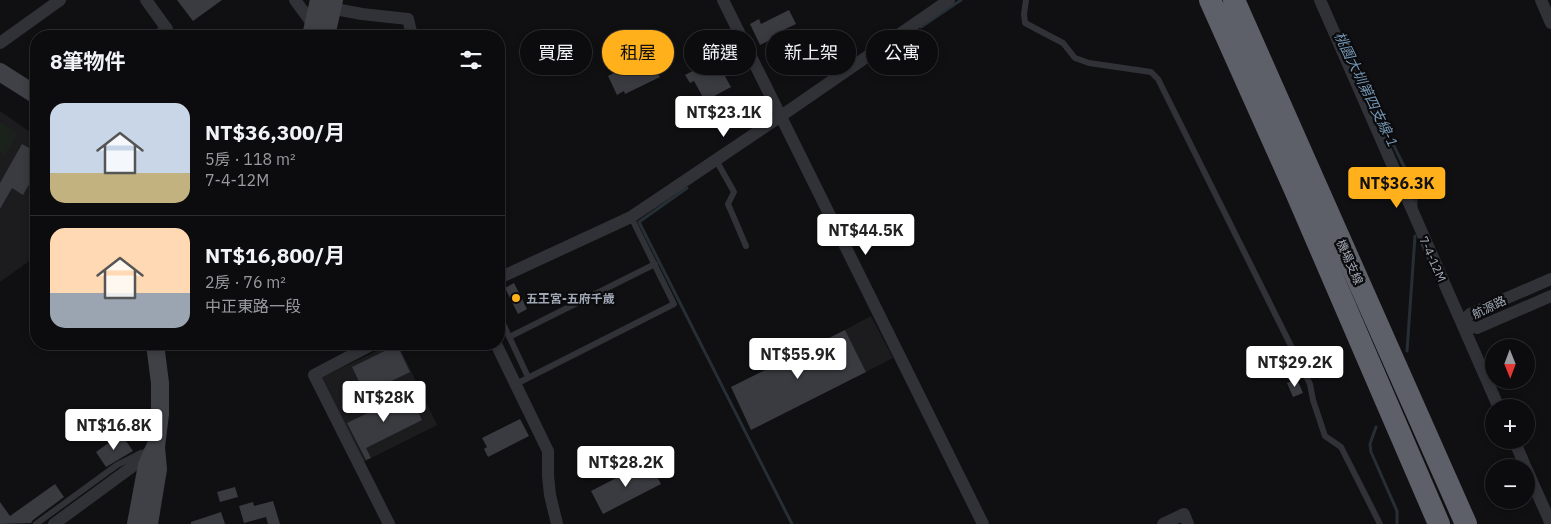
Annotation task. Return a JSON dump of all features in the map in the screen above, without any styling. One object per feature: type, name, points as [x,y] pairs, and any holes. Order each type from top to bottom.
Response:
[{"type":"highway","name":"機場支線","points":[[1210,0],[1295,190],[1439,524]]},
{"type":"highway","name":"機場支線","points":[[1234,0],[1466,524]]},
{"type":"main road","points":[[320,30],[326,3]]},
{"type":"main road","points":[[0,72],[30,91]]},
{"type":"main road","points":[[149,524],[158,469],[156,447],[160,414],[160,383],[156,350]]},
{"type":"main road","points":[[136,524],[147,464],[156,447]]},
{"type":"street","points":[[0,43],[60,0]]},
{"type":"street","points":[[146,0],[161,30]]},
{"type":"street","points":[[295,0],[318,30]]},
{"type":"street","points":[[723,0],[983,524]]},
{"type":"street","points":[[505,275],[631,217],[782,116],[949,0]]},
{"type":"street","name":"7-4-12M","points":[[1320,0],[1495,399]]},
{"type":"street","points":[[1541,0],[1551,23]]},
{"type":"street","points":[[326,3],[362,14],[408,19],[411,30]]},
{"type":"street","name":"航源路","points":[[1551,279],[1470,314],[1462,324],[1477,328],[1551,296]]},
{"type":"street","points":[[363,350],[314,376],[388,524]]},
{"type":"street","points":[[499,350],[548,452],[550,495],[557,524]]},
{"type":"street","points":[[54,524],[156,447]]},
{"type":"street","points":[[1535,488],[1551,524]]},
{"type":"street","points":[[1163,524],[1184,514],[1188,524]]},
{"type":"lane","points":[[1026,0],[1025,23],[1063,43],[1074,58],[1089,63],[1151,72],[1158,79],[1306,375],[1325,436],[1341,447],[1380,524]]},
{"type":"lane","points":[[716,160],[734,192],[728,204],[746,246]]},
{"type":"lane","points":[[516,384],[674,304],[631,217]]},
{"type":"lane","points":[[509,337],[654,264]]},
{"type":"lane","points":[[505,328],[528,377]]},
{"type":"lane","points":[[36,524],[117,465],[156,447]]},
{"type":"shaded area","points":[[0,111],[30,132],[30,258],[28,262],[0,282]]},
{"type":"shaded area","points":[[0,122],[18,134],[4,155],[0,152]]},
{"type":"shaded area","points":[[871,316],[893,358],[866,372],[845,330]]},
{"type":"shaded area","points":[[379,350],[401,350],[437,425],[363,462],[320,378]]},
{"type":"building","points":[[177,0],[222,0],[193,21]]},
{"type":"building","points":[[789,10],[796,24],[784,30],[766,30],[766,42],[760,45],[756,37],[756,30],[753,30],[750,24],[759,19],[761,24]]},
{"type":"building","points":[[659,75],[660,77],[625,94],[624,91],[617,95],[608,76]]},
{"type":"building","points":[[685,75],[724,75],[731,87],[705,101],[694,81],[690,83]]},
{"type":"building","points":[[22,144],[30,149],[30,183],[23,195],[12,188],[0,209],[0,183]]},
{"type":"building","name":"五王宮-五府千歲","points":[[514,283],[527,309],[518,314],[505,288]]},
{"type":"building","points":[[845,330],[866,372],[751,430],[731,387]]},
{"type":"building","points":[[387,350],[399,350],[410,372],[365,394],[352,367]]},
{"type":"building","points":[[1297,379],[1303,393],[1293,397],[1287,383]]},
{"type":"building","points":[[409,393],[422,420],[366,448],[371,458],[366,460],[347,423]]},
{"type":"building","points":[[520,419],[529,436],[488,457],[484,449],[487,447],[482,438]]},
{"type":"building","points":[[121,434],[133,451],[106,467],[96,452]]},
{"type":"building","points":[[649,461],[661,484],[603,514],[591,491]]},
{"type":"building","points":[[55,484],[64,497],[31,523],[0,524],[0,502],[10,516]]},
{"type":"building","points":[[235,487],[238,497],[220,502],[217,492]]},
{"type":"building","points":[[273,501],[280,524],[268,524],[266,517],[244,523],[239,506],[253,502],[254,506]]},
{"type":"building","points":[[221,512],[225,524],[191,524],[191,522]]},
{"type":"waterway","points":[[921,27],[961,0]]},
{"type":"waterway","name":"桃園大圳第四支線-1","points":[[1360,76],[1413,185],[1416,193],[1416,207]]},
{"type":"waterway","points":[[687,188],[639,222],[792,524]]},
{"type":"waterway","name":"桃園大圳第四支線-1","points":[[1407,351],[1415,236]]},
{"type":"waterway","name":"桃園大圳第四支線-1","points":[[1376,427],[1370,444],[1371,452],[1397,511],[1397,524]]},
{"type":"place","name":"五王宮-五府千歲","points":[[516,298]]}]
